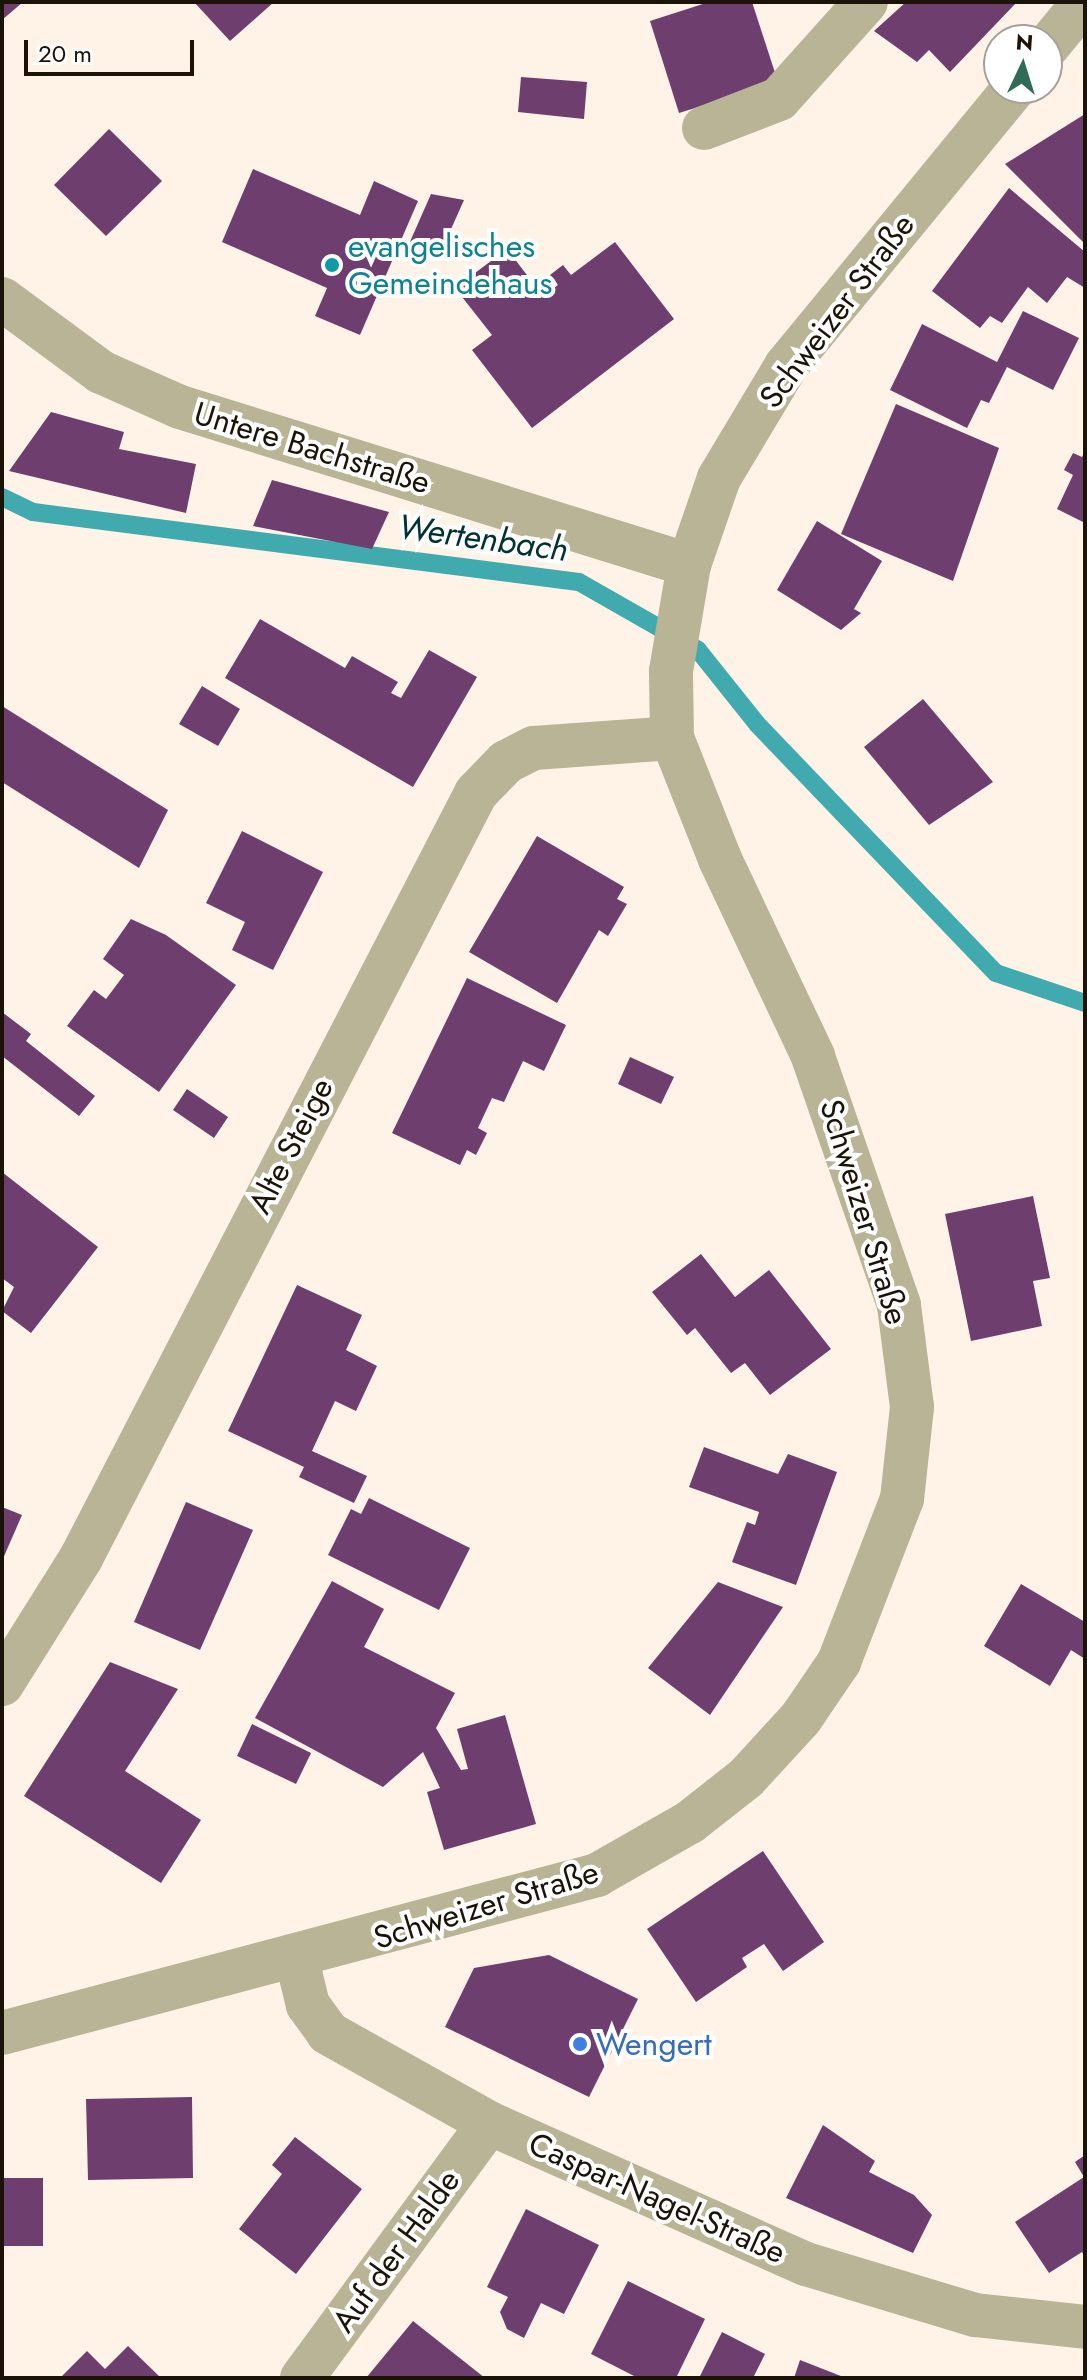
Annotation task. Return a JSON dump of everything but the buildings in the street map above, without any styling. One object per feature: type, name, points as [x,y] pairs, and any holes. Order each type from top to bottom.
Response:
[{"type":"street","points":[[704,128],[779,99],[866,2]]},
{"type":"street","points":[[1063,28],[1084,2]]},
{"type":"street","name":"Schweizer Straße","points":[[2,2033],[297,1960],[597,1875],[690,1822],[746,1778],[801,1718],[839,1662],[902,1499],[912,1407],[899,1305],[813,1056],[720,859],[672,738],[671,671],[689,565],[719,478],[786,366],[1001,104]]},
{"type":"street","name":"Untere Bachstraße","points":[[2,299],[101,372],[180,407],[689,565]]},
{"type":"street","name":"Alte Steige","points":[[2,1684],[81,1558],[476,793],[506,762],[534,748],[672,738]]},
{"type":"street","name":"Caspar-Nagel-Straße","points":[[297,1960],[308,2005],[328,2033],[489,2123],[806,2264],[975,2315],[1085,2327]]},
{"type":"street","name":"Auf der Halde","points":[[302,2378],[489,2123]]},
{"type":"waterway","name":"Wertenbach","points":[[2,497],[33,512],[579,582],[698,650],[757,724],[996,973],[1085,1003]]},
{"type":"place","name":"evangelisches Gemeindehaus","points":[[332,265]]},
{"type":"place","name":"Wengert","points":[[580,2044]]}]
